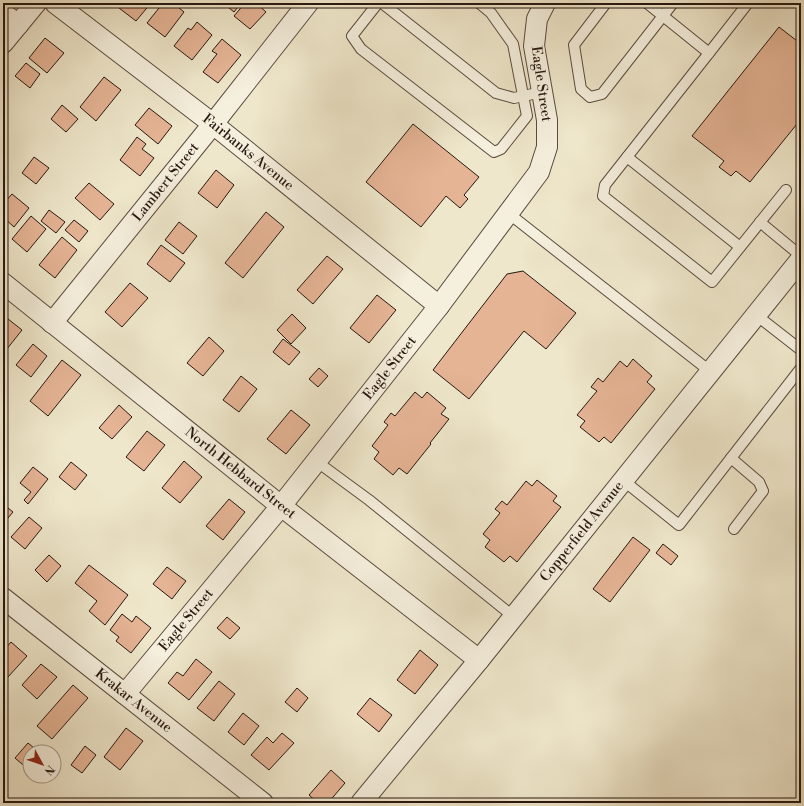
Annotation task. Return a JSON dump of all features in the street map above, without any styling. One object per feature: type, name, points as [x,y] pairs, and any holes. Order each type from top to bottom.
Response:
[{"type":"street","points":[[3,43],[10,19],[36,3]]},
{"type":"street","name":"Fairbanks Avenue","points":[[55,3],[213,124],[439,306]]},
{"type":"street","name":"Lambert Street","points":[[52,323],[213,124],[308,3]]},
{"type":"street","name":"Eagle Street","points":[[125,694],[281,506],[439,306],[539,172],[547,147],[547,120],[533,94],[534,46],[537,19],[545,3]]},
{"type":"street","name":"Copperfield Avenue","points":[[361,803],[480,660],[801,258]]},
{"type":"street","name":"North Hebbard Street","points":[[3,284],[281,506],[480,660]]},
{"type":"street","name":"Krakar Avenue","points":[[3,598],[263,803]]},
{"type":"lane","points":[[378,3],[352,36],[361,49],[494,152],[502,149],[527,116],[533,94],[513,44],[491,13],[479,3]]},
{"type":"lane","points":[[382,3],[496,93],[514,98],[533,94]]},
{"type":"lane","points":[[606,3],[574,45],[580,89],[590,97],[602,94],[674,3]]},
{"type":"lane","points":[[647,3],[709,52]]},
{"type":"lane","points":[[748,3],[605,185],[603,196],[712,282],[786,190]]},
{"type":"lane","points":[[627,157],[740,248]]},
{"type":"lane","points":[[508,213],[711,372]]},
{"type":"lane","points":[[760,222],[801,258]]},
{"type":"lane","points":[[756,315],[801,350]]},
{"type":"lane","points":[[624,481],[679,525],[801,368]]},
{"type":"lane","points":[[731,458],[759,482],[763,491],[734,529]]},
{"type":"lane","points":[[316,461],[369,500],[514,617]]},
{"type":"building","points":[[123,3],[151,3],[136,21],[119,8]]},
{"type":"building","points":[[163,3],[173,3],[184,12],[165,37],[147,23]]},
{"type":"building","points":[[223,3],[241,3],[234,12]]},
{"type":"building","points":[[245,3],[256,3],[266,12],[250,29],[234,16]]},
{"type":"building","points":[[197,22],[212,35],[192,60],[174,46],[188,28],[191,30]]},
{"type":"building","points":[[779,27],[801,44],[801,119],[750,182],[736,171],[731,176],[719,167],[724,161],[692,136]]},
{"type":"building","points":[[45,38],[64,53],[47,73],[29,58]]},
{"type":"building","points":[[222,39],[241,55],[218,83],[203,72],[217,54],[212,51]]},
{"type":"building","points":[[26,63],[40,74],[30,88],[15,76]]},
{"type":"building","points":[[104,77],[121,90],[96,121],[80,107]]},
{"type":"building","points":[[62,105],[78,119],[66,132],[51,119]]},
{"type":"building","points":[[149,108],[172,126],[158,144],[135,125]]},
{"type":"building","points":[[413,124],[479,177],[464,195],[468,199],[460,208],[446,196],[421,227],[366,182]]},
{"type":"building","points":[[137,137],[146,144],[142,149],[154,158],[140,176],[120,160]]},
{"type":"building","points":[[34,157],[49,168],[36,184],[22,173]]},
{"type":"building","points":[[216,170],[234,185],[217,208],[198,193]]},
{"type":"building","points":[[89,183],[114,204],[100,220],[75,198]]},
{"type":"building","points":[[12,194],[29,208],[14,227],[3,217],[3,204]]},
{"type":"building","points":[[49,210],[65,222],[56,233],[41,221]]},
{"type":"building","points":[[266,212],[284,227],[243,278],[225,263]]},
{"type":"building","points":[[31,216],[46,229],[27,252],[12,239]]},
{"type":"building","points":[[74,220],[88,231],[79,242],[65,230]]},
{"type":"building","points":[[179,222],[197,236],[183,254],[165,240]]},
{"type":"building","points":[[62,237],[77,250],[55,278],[39,265]]},
{"type":"building","points":[[161,245],[185,263],[170,282],[147,264]]},
{"type":"building","points":[[327,256],[343,269],[313,304],[297,290]]},
{"type":"building","points":[[523,271],[576,313],[546,349],[524,331],[469,399],[433,370],[507,274]]},
{"type":"building","points":[[130,283],[148,298],[122,327],[105,312]]},
{"type":"building","points":[[377,295],[396,310],[369,343],[350,328]]},
{"type":"building","points":[[292,314],[306,328],[291,344],[277,330]]},
{"type":"building","points":[[3,315],[22,330],[3,354]]},
{"type":"building","points":[[209,337],[224,351],[203,376],[187,363]]},
{"type":"building","points":[[283,339],[300,352],[289,365],[273,352]]},
{"type":"building","points":[[33,344],[47,356],[31,377],[16,365]]},
{"type":"building","points":[[633,359],[652,376],[647,382],[655,389],[611,443],[604,437],[599,442],[580,427],[585,421],[577,415],[597,391],[591,387],[598,378],[603,382],[620,361],[627,367]]},
{"type":"building","points":[[62,360],[81,375],[48,416],[30,401]]},
{"type":"building","points":[[319,368],[328,376],[318,387],[309,379]]},
{"type":"building","points":[[241,376],[257,389],[239,412],[223,400]]},
{"type":"building","points":[[415,392],[422,398],[427,392],[446,408],[441,414],[449,419],[407,474],[399,468],[393,475],[374,459],[379,452],[372,446],[388,425],[384,422],[391,413],[395,416]]},
{"type":"building","points":[[119,405],[132,417],[112,439],[99,428]]},
{"type":"building","points":[[291,410],[310,425],[286,454],[267,439]]},
{"type":"building","points":[[147,431],[165,445],[144,471],[126,457]]},
{"type":"building","points":[[184,461],[202,477],[180,503],[162,488]]},
{"type":"building","points":[[71,462],[87,475],[75,490],[59,477]]},
{"type":"building","points":[[33,467],[48,479],[28,504],[24,500],[31,492],[20,483]]},
{"type":"building","points":[[537,480],[557,496],[553,501],[561,507],[517,562],[510,556],[504,562],[485,547],[490,540],[483,534],[500,513],[495,509],[502,501],[507,505],[526,481],[532,486]]},
{"type":"building","points":[[229,499],[245,512],[223,540],[206,526]]},
{"type":"building","points":[[3,504],[13,512],[3,524]]},
{"type":"building","points":[[29,517],[42,528],[25,549],[11,537]]},
{"type":"building","points":[[633,537],[650,550],[610,602],[593,589]]},
{"type":"building","points":[[663,544],[678,556],[671,565],[656,553]]},
{"type":"building","points":[[49,555],[61,566],[47,582],[35,570]]},
{"type":"building","points":[[89,565],[128,595],[105,625],[89,611],[97,601],[75,583]]},
{"type":"building","points":[[167,567],[186,581],[172,599],[153,584]]},
{"type":"building","points":[[122,614],[132,622],[136,616],[151,628],[131,653],[116,641],[119,637],[110,630]]},
{"type":"building","points":[[227,617],[240,628],[230,639],[217,628]]},
{"type":"building","points":[[11,642],[27,656],[8,677],[3,673],[3,651]]},
{"type":"building","points":[[420,650],[438,665],[415,694],[397,680]]},
{"type":"building","points":[[196,659],[212,672],[189,700],[168,683],[177,672],[183,676]]},
{"type":"building","points":[[41,664],[57,677],[37,699],[22,685]]},
{"type":"building","points":[[219,681],[235,694],[214,721],[197,708]]},
{"type":"building","points":[[73,685],[88,698],[52,739],[37,726]]},
{"type":"building","points":[[297,688],[308,698],[297,712],[285,702]]},
{"type":"building","points":[[370,698],[392,715],[379,732],[357,714]]},
{"type":"building","points":[[243,713],[259,726],[244,745],[228,732]]},
{"type":"building","points":[[126,728],[143,741],[120,770],[104,757]]},
{"type":"building","points":[[282,733],[294,743],[269,770],[251,755],[267,737],[273,743]]},
{"type":"building","points":[[85,746],[96,755],[82,773],[71,765]]},
{"type":"building","points":[[22,750],[22,764],[15,758]]},
{"type":"building","points":[[331,770],[345,783],[328,803],[318,803],[309,795]]}]
